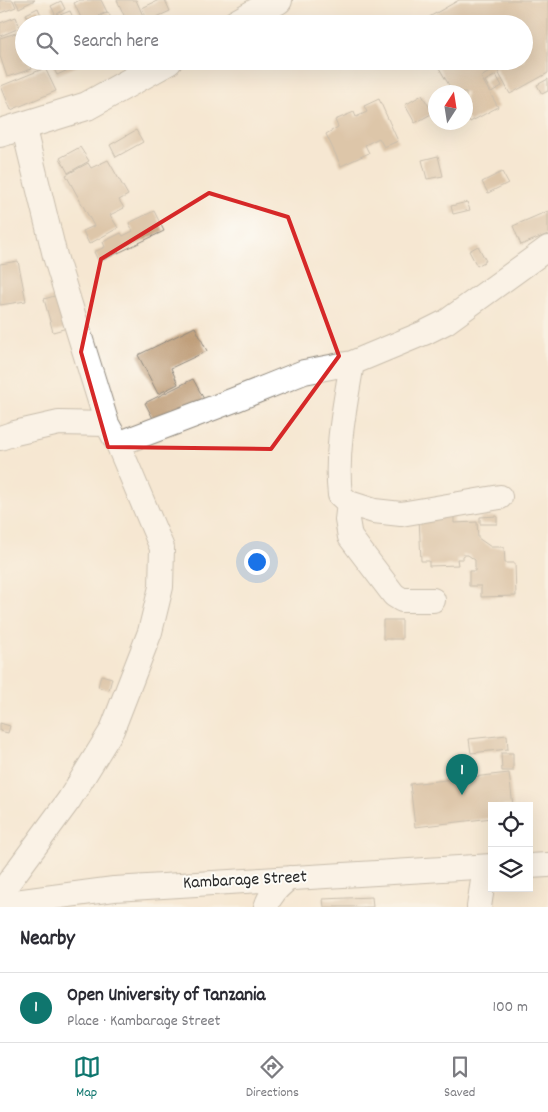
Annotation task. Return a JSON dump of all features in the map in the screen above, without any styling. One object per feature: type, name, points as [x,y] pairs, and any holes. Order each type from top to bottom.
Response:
[{"type":"street","points":[[252,15],[278,0]]},
{"type":"street","points":[[0,894],[69,800],[112,730],[150,632],[161,587],[162,548],[112,434],[12,129],[87,106],[152,70]]},
{"type":"street","points":[[0,438],[59,423],[112,434],[234,400],[304,372],[352,363],[446,322],[548,248]]},
{"type":"street","points":[[352,363],[343,424],[338,481],[340,495],[349,503],[374,511],[401,514],[500,497]]},
{"type":"street","points":[[349,503],[347,520],[350,537],[394,595],[402,600],[433,600]]},
{"type":"street","points":[[533,866],[548,865]]},
{"type":"street","points":[[479,907],[488,866]]},
{"type":"street","name":"Kambarage Street","points":[[0,904],[114,898],[289,878],[488,866]]},
{"type":"street","points":[[266,907],[269,899],[279,886],[289,878]]},
{"type":"highlighted area","points":[[209,193],[288,217],[339,356],[271,449],[108,447],[81,352],[101,259]]},
{"type":"building","points":[[0,0],[13,0],[16,7],[0,13]]},
{"type":"building","points":[[15,0],[35,0],[19,8]]},
{"type":"building","points":[[80,0],[101,0],[107,12],[100,15],[80,15],[74,3]]},
{"type":"building","points":[[117,0],[136,0],[143,15],[124,15]]},
{"type":"building","points":[[159,0],[165,0],[170,11],[161,15],[145,15],[142,8]]},
{"type":"building","points":[[459,0],[548,0],[548,73],[510,94],[497,70],[533,70],[533,15],[433,15]]},
{"type":"building","points":[[61,1],[65,9],[57,15],[53,15],[55,14],[51,6]]},
{"type":"building","points":[[38,8],[41,15],[26,15],[26,14]]},
{"type":"building","points":[[70,11],[72,15],[60,15]]},
{"type":"building","points":[[15,17],[15,30],[0,36],[0,23]]},
{"type":"building","points":[[15,33],[15,70],[29,70],[7,77],[0,56],[0,38]]},
{"type":"building","points":[[40,70],[46,70],[56,91],[11,110],[1,86]]},
{"type":"building","points":[[54,70],[68,70],[57,75]]},
{"type":"building","points":[[440,70],[493,70],[481,77],[498,107],[473,120],[473,85],[449,85]]},
{"type":"building","points":[[496,75],[502,86],[491,92],[485,81]]},
{"type":"building","points":[[548,79],[548,91],[542,94],[537,85]]},
{"type":"building","points":[[422,95],[428,105],[428,116],[415,123],[405,105]]},
{"type":"building","points":[[379,99],[398,141],[384,147],[379,138],[365,145],[369,153],[341,166],[326,134],[338,127],[335,120],[354,112],[356,117],[367,112],[364,106]]},
{"type":"building","points":[[136,130],[143,142],[116,157],[110,145]]},
{"type":"building","points":[[80,147],[89,161],[68,173],[60,158]]},
{"type":"building","points":[[438,156],[443,176],[427,179],[422,160]]},
{"type":"building","points":[[108,160],[128,195],[119,200],[124,208],[110,215],[118,228],[89,244],[83,231],[94,226],[66,175],[88,163],[91,168]]},
{"type":"building","points":[[502,172],[508,183],[488,193],[482,182]]},
{"type":"building","points":[[467,202],[470,210],[453,214],[451,206]]},
{"type":"building","points":[[154,211],[164,231],[99,262],[94,252],[105,247],[103,242],[121,233],[123,236],[133,231],[129,223]]},
{"type":"building","points":[[548,211],[548,234],[521,245],[513,226]]},
{"type":"building","points":[[478,246],[486,261],[477,266],[469,251]]},
{"type":"building","points":[[18,261],[26,301],[0,305],[0,264]]},
{"type":"building","points":[[58,295],[67,328],[53,332],[44,299]]},
{"type":"building","points":[[195,327],[207,351],[171,368],[178,384],[158,394],[138,355]]},
{"type":"building","points":[[193,379],[205,401],[157,426],[145,403]]},
{"type":"building","points":[[454,515],[454,523],[477,522],[478,538],[491,547],[504,547],[505,563],[515,563],[516,596],[481,597],[481,586],[469,586],[469,571],[475,571],[475,560],[468,555],[463,555],[463,559],[457,559],[458,565],[429,566],[429,561],[421,561],[419,517]]},
{"type":"building","points":[[497,516],[497,524],[480,524],[480,517]]},
{"type":"building","points":[[383,620],[402,620],[402,639],[383,639]]},
{"type":"building","points":[[101,675],[112,678],[109,690],[98,687]]},
{"type":"building","points":[[0,723],[10,726],[8,733],[0,731]]},
{"type":"building","points":[[507,735],[508,749],[471,753],[469,739]]},
{"type":"building","points":[[501,753],[513,753],[513,771],[502,771]]},
{"type":"building","points":[[509,773],[513,802],[488,802],[488,818],[415,827],[410,784]]},
{"type":"building","points":[[372,897],[373,907],[324,907],[323,899]]},
{"type":"place","name":"Open University of Tanzania","points":[[462,795]]}]
